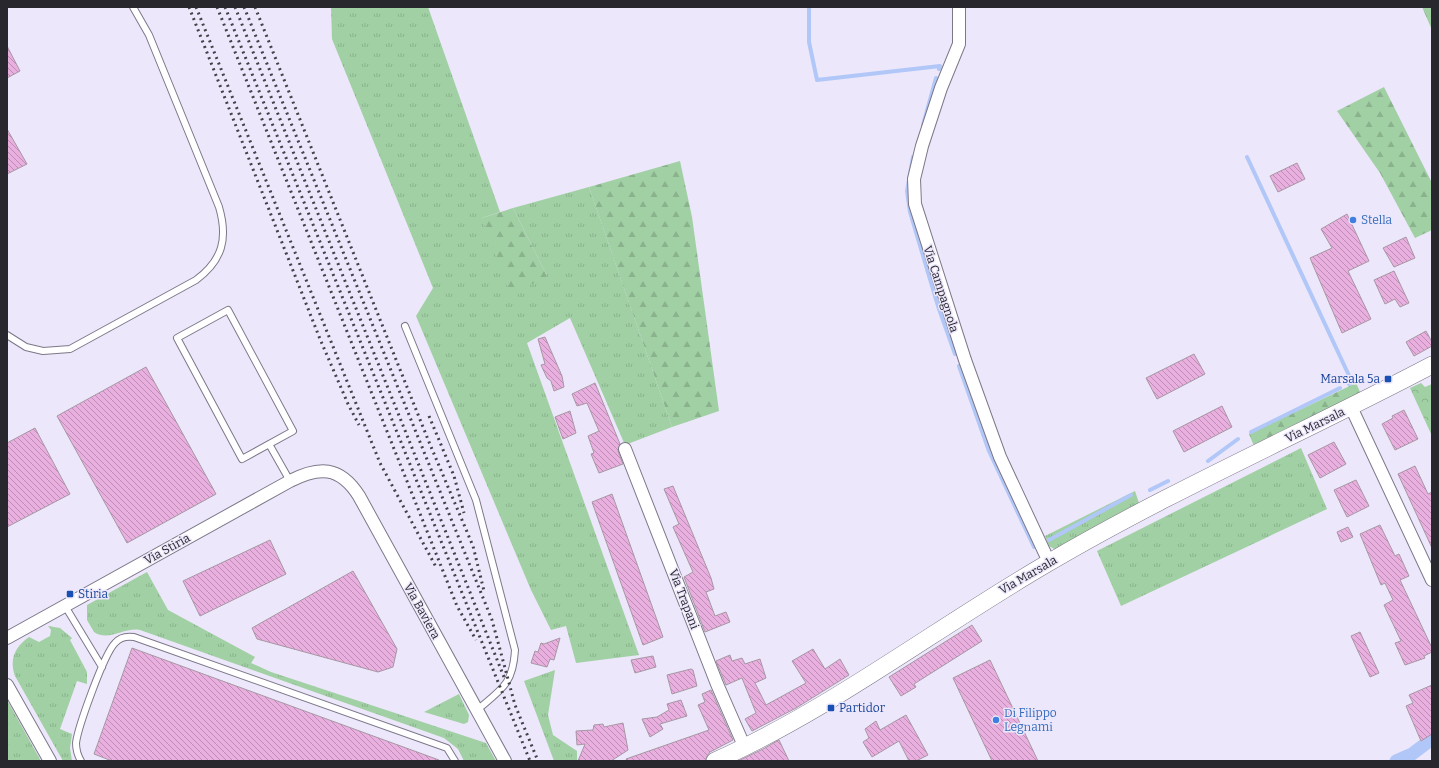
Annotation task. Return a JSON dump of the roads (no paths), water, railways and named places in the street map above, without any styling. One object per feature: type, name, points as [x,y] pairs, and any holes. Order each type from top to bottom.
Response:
[{"type":"street","name":"Via Campagnola","points":[[959,7],[959,44],[941,88],[922,146],[914,179],[915,204],[965,360],[998,450],[1049,562]]},
{"type":"street","name":"Via Marsala","points":[[715,761],[745,748],[794,722],[983,601],[1049,562],[1174,494],[1351,407],[1432,365]]},
{"type":"street","name":"Via Marsala","points":[[1351,407],[1432,580]]},
{"type":"street","name":"Via Trapani","points":[[625,449],[717,684],[745,748]]},
{"type":"street","name":"Via Baviera","points":[[330,471],[344,478],[359,496],[505,761]]},
{"type":"street","name":"Via Stiria","points":[[7,638],[290,481],[307,473],[330,471]]},
{"type":"street","points":[[7,685],[50,761]]},
{"type":"lane","points":[[7,335],[26,347],[43,352],[70,349],[196,280],[213,264],[219,254],[224,230],[219,207],[149,35],[133,7]]},
{"type":"lane","points":[[228,310],[294,431],[269,444],[242,459],[177,338],[228,310]]},
{"type":"lane","points":[[405,326],[476,500],[515,650],[514,668],[509,680],[501,690],[477,710]]},
{"type":"lane","points":[[269,444],[290,481]]},
{"type":"lane","points":[[65,606],[102,667]]},
{"type":"lane","points":[[81,761],[77,751],[78,736],[106,655],[114,644],[123,637],[134,636],[446,748],[454,761]]},
{"type":"waterway","points":[[809,7],[809,42],[817,80],[940,66],[939,69]]},
{"type":"waterway","points":[[923,125],[936,78]]},
{"type":"waterway","points":[[913,157],[907,191],[910,212],[938,306],[955,354]]},
{"type":"waterway","points":[[1247,157],[1352,382],[1349,384]]},
{"type":"waterway","points":[[959,366],[989,451],[1034,547],[1036,546]]},
{"type":"waterway","points":[[1251,432],[1340,388]]},
{"type":"waterway","points":[[1208,461],[1238,439]]},
{"type":"waterway","points":[[1150,490],[1168,481]]},
{"type":"waterway","points":[[1049,540],[1131,495]]},
{"type":"waterway","points":[[1396,761],[1412,754],[1432,739]]},
{"type":"railway","points":[[189,7],[320,339],[348,404],[359,425]]},
{"type":"railway","points":[[196,7],[380,463],[436,567]]},
{"type":"railway","points":[[217,7],[457,606],[476,640]]},
{"type":"railway","points":[[225,7],[530,761]]},
{"type":"railway","points":[[235,7],[504,677]]},
{"type":"railway","points":[[244,7],[492,620],[515,705],[538,761]]},
{"type":"railway","points":[[255,7],[429,442],[473,546],[484,591]]},
{"type":"railway","points":[[429,416],[454,476],[464,513]]},
{"type":"place","name":"Stella","points":[[1353,220]]},
{"type":"place","name":"Marsala 5a","points":[[1388,379]]},
{"type":"place","name":"Stiria","points":[[70,594]]},
{"type":"place","name":"Partidor","points":[[831,708]]},
{"type":"place","name":"Di Filippo Legnami","points":[[996,720]]}]
